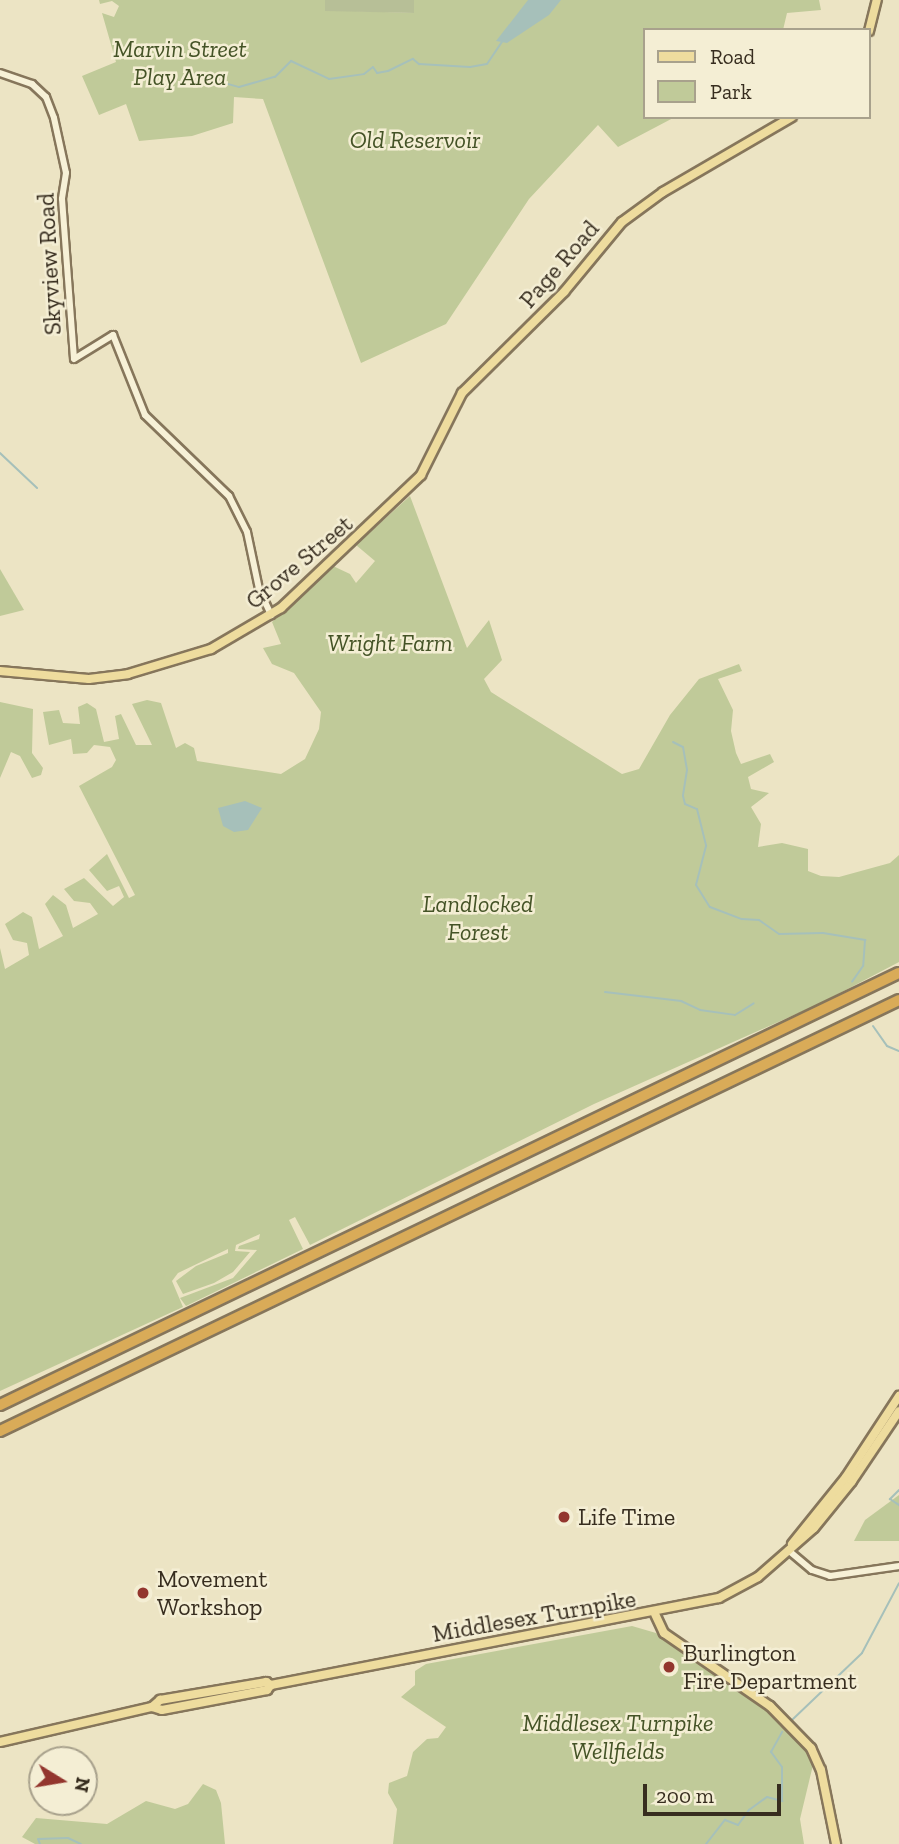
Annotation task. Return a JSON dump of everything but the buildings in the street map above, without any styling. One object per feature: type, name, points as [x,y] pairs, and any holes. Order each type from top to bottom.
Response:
[{"type":"highway","points":[[0,1405],[899,973]]},
{"type":"highway","points":[[0,1431],[899,999]]},
{"type":"main road","points":[[870,28],[877,0]]},
{"type":"main road","name":"Page Road","points":[[407,489],[427,467],[462,393],[564,292],[622,222],[663,192],[789,119]]},
{"type":"main road","name":"Grove Street","points":[[0,671],[89,679],[128,674],[195,655],[271,615],[310,584],[407,489]]},
{"type":"main road","name":"Middlesex Turnpike","points":[[788,1550],[846,1477],[899,1396]]},
{"type":"main road","name":"Middlesex Turnpike","points":[[0,1742],[152,1707],[162,1710],[200,1698],[655,1614],[728,1595],[758,1577],[837,1502],[899,1411]]},
{"type":"main road","points":[[655,1614],[664,1633],[770,1706],[811,1748],[821,1770],[836,1844]]},
{"type":"street","name":"Skyview Road","points":[[0,73],[32,84],[46,97],[65,167],[62,199],[74,359],[113,335],[145,415],[229,496],[247,532],[259,589],[271,615]]},
{"type":"street","points":[[788,1550],[812,1570],[830,1576],[899,1566]]},
{"type":"green space","name":"Old Reservoir","points":[[99,0],[325,0],[325,10],[414,13],[414,0],[819,0],[821,10],[787,13],[783,28],[643,28],[643,119],[671,119],[618,147],[598,125],[529,199],[446,324],[361,363],[263,99],[234,97],[233,123],[192,136],[139,141],[126,104],[99,115],[82,76],[116,62],[102,13],[114,17],[119,6],[112,1],[100,4]]},
{"type":"green space","points":[[325,0],[414,0],[414,13],[325,11]]},
{"type":"green space","name":"Landlocked Forest","points":[[410,496],[467,648],[489,620],[502,660],[484,679],[491,692],[622,774],[639,769],[670,715],[699,679],[739,664],[742,671],[718,679],[733,710],[731,731],[736,753],[741,764],[770,754],[774,762],[748,777],[751,789],[769,793],[751,807],[761,824],[758,847],[782,843],[808,849],[808,871],[821,876],[839,877],[890,863],[899,855],[899,962],[821,1003],[594,1104],[310,1245],[295,1217],[289,1220],[303,1249],[186,1306],[180,1298],[233,1278],[257,1250],[238,1249],[239,1246],[259,1239],[260,1234],[236,1245],[235,1251],[250,1252],[233,1272],[214,1283],[183,1294],[176,1281],[196,1266],[228,1253],[228,1249],[178,1273],[172,1281],[183,1307],[0,1391],[0,948],[5,969],[29,955],[27,943],[13,940],[5,924],[23,912],[32,917],[39,949],[63,936],[45,904],[53,895],[66,905],[73,928],[98,914],[90,903],[74,901],[64,889],[84,878],[113,906],[124,897],[119,886],[107,891],[89,870],[107,854],[129,898],[135,895],[79,786],[112,767],[116,760],[110,747],[94,745],[87,753],[73,754],[71,739],[49,745],[43,712],[59,710],[63,723],[80,724],[78,707],[87,703],[96,709],[104,742],[119,739],[115,716],[121,714],[136,745],[152,745],[132,704],[147,700],[161,703],[176,748],[185,743],[194,748],[197,761],[281,774],[305,759],[319,729],[321,712],[294,673],[272,664],[263,648],[281,644],[272,622],[333,566],[350,574],[356,583],[375,561],[356,545]]},
{"type":"green space","points":[[0,569],[24,610],[0,616]]},
{"type":"green space","points":[[0,702],[33,709],[32,753],[43,768],[41,775],[32,778],[20,756],[11,752],[0,778]]},
{"type":"green space","points":[[899,1495],[899,1541],[854,1541],[865,1520]]},
{"type":"green space","name":"Middlesex Turnpike Wellfields","points":[[632,1626],[656,1633],[752,1700],[789,1730],[808,1753],[813,1765],[800,1819],[804,1844],[393,1844],[397,1809],[388,1793],[389,1783],[407,1776],[413,1752],[427,1739],[438,1738],[446,1727],[401,1697],[415,1685],[415,1671],[426,1664]]},
{"type":"green space","points":[[203,1784],[216,1790],[221,1803],[225,1844],[35,1844],[22,1837],[36,1818],[107,1824],[146,1801],[175,1809],[188,1804]]},
{"type":"water","points":[[528,0],[561,0],[549,15],[507,43],[496,41]]},
{"type":"water","points":[[245,801],[262,808],[248,830],[234,832],[223,826],[218,808]]},
{"type":"waterway","points":[[192,74],[239,87],[275,77],[291,61],[329,79],[364,74],[373,67],[377,73],[388,71],[413,59],[419,64],[470,67],[487,64],[502,42]]},
{"type":"waterway","points":[[0,453],[37,488]]},
{"type":"waterway","points":[[673,742],[683,747],[687,770],[683,796],[685,804],[697,809],[706,846],[696,885],[710,907],[742,919],[759,920],[779,934],[823,933],[865,940],[863,966],[852,982]]},
{"type":"waterway","points":[[605,992],[681,1001],[700,1010],[735,1015],[754,1003]]},
{"type":"waterway","points":[[873,1026],[887,1046],[899,1051]]},
{"type":"waterway","points":[[899,1490],[890,1499],[899,1505]]},
{"type":"waterway","points":[[792,1720],[862,1653],[899,1583]]},
{"type":"waterway","points":[[706,1844],[725,1820],[738,1825],[749,1810],[767,1797],[782,1801],[782,1767],[771,1752],[782,1732]]},
{"type":"waterway","points":[[40,1844],[38,1839],[68,1838],[81,1844]]},
{"type":"place","name":"Life Time","points":[[564,1517]]},
{"type":"place","name":"Movement Workshop","points":[[143,1593]]},
{"type":"place","name":"Burlington Fire Department","points":[[669,1667]]},
{"type":"park label","name":"Marvin Street Play Area","points":[[180,63]]},
{"type":"park label","name":"Wright Farm","points":[[390,643]]}]
